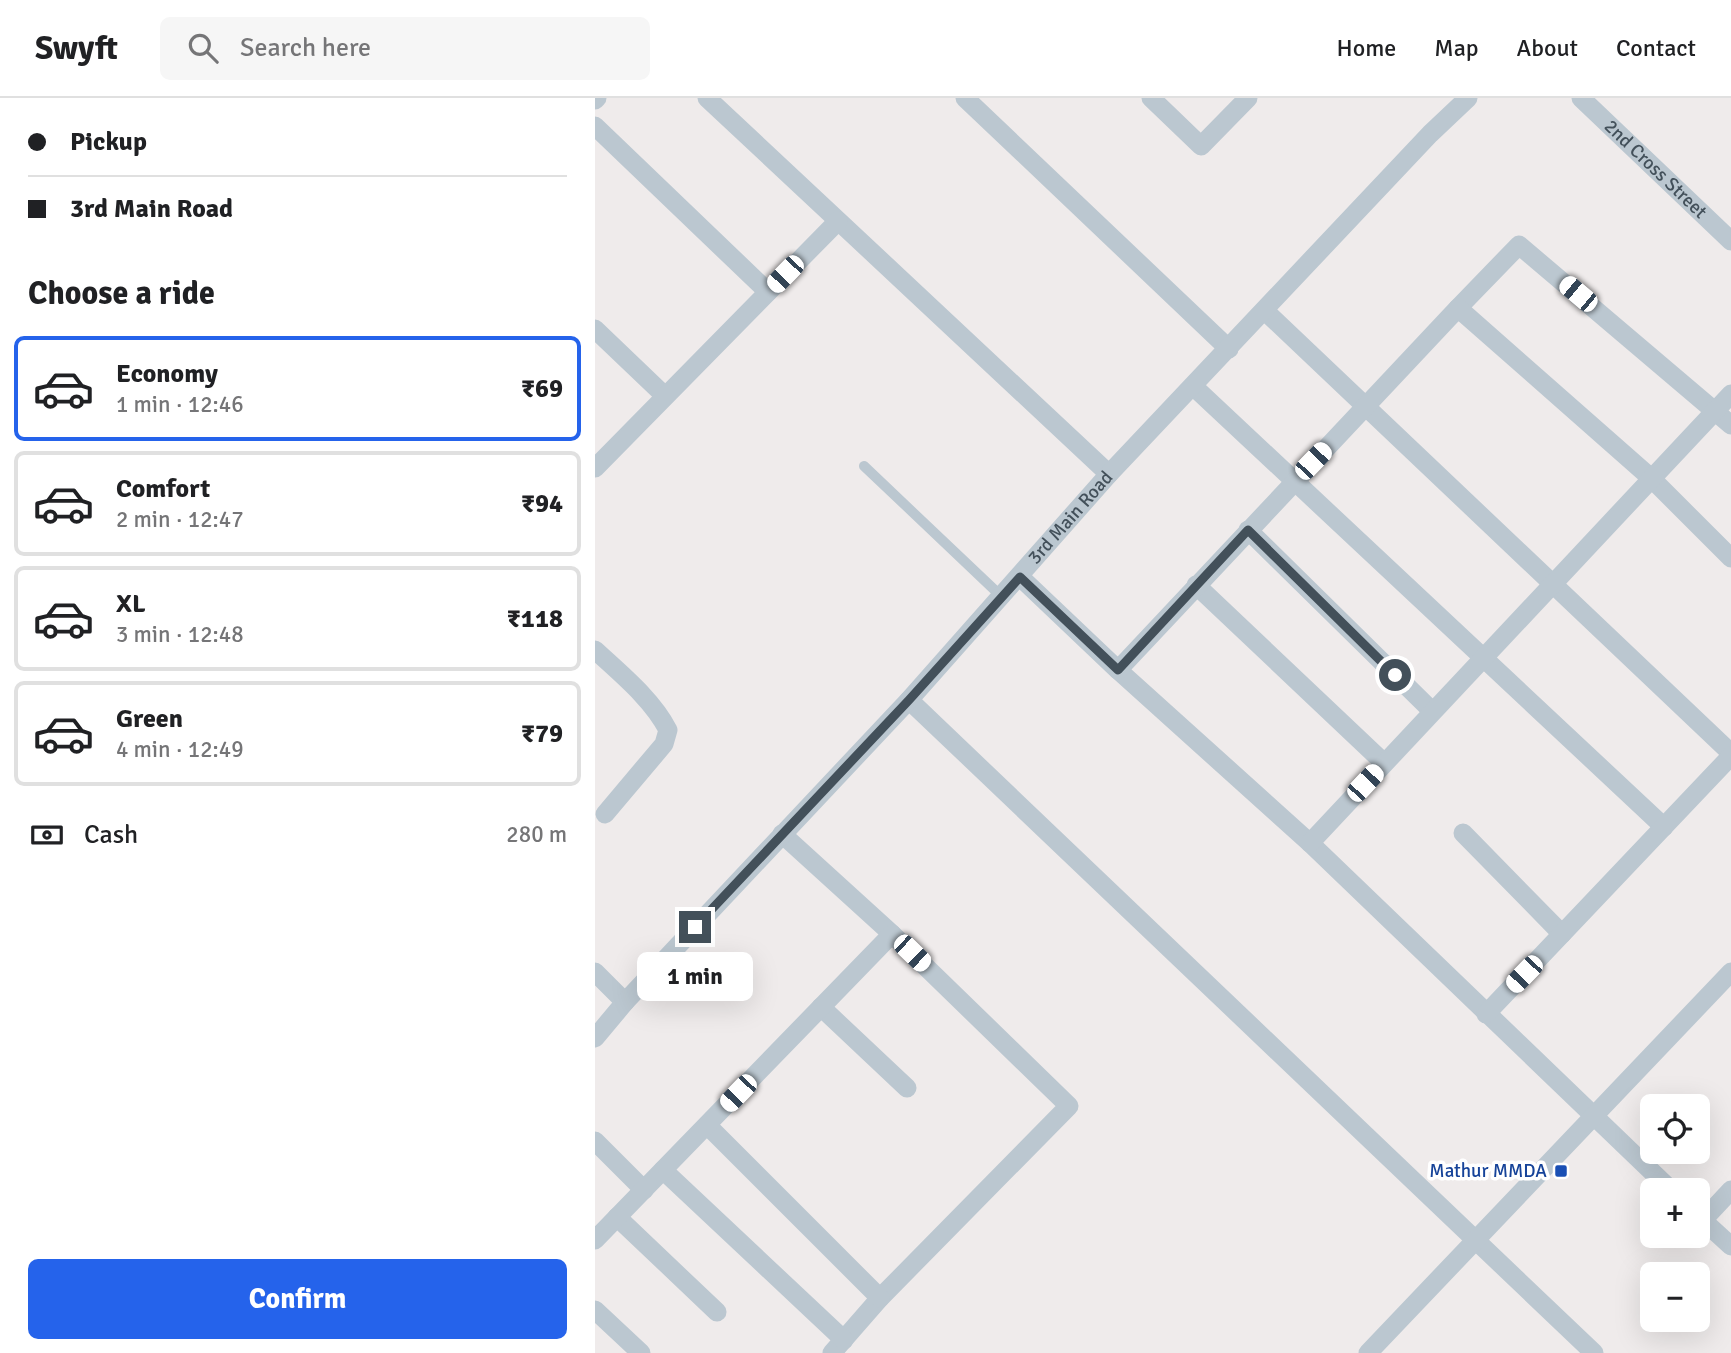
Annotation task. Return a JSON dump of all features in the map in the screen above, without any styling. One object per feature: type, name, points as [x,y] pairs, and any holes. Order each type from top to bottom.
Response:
[{"type":"street","points":[[707,98],[1109,474]]},
{"type":"street","points":[[965,98],[1229,349]]},
{"type":"street","points":[[1151,98],[1202,146],[1248,98]]},
{"type":"street","name":"3rd Main Road","points":[[595,1038],[625,1002],[909,700],[1109,474],[1430,134],[1468,98]]},
{"type":"street","name":"2nd Cross Street","points":[[1581,98],[1731,240]]},
{"type":"street","points":[[595,126],[768,292]]},
{"type":"street","points":[[599,456],[665,396],[838,221]]},
{"type":"street","points":[[1118,670],[1519,245],[1731,425]]},
{"type":"street","points":[[1458,308],[1651,478],[1731,558]]},
{"type":"street","points":[[1265,311],[1731,754],[1486,1014]]},
{"type":"street","points":[[595,329],[665,396]]},
{"type":"street","points":[[1193,386],[1664,827]]},
{"type":"street","points":[[1310,843],[1731,394]]},
{"type":"street","points":[[1248,530],[1432,711]]},
{"type":"street","points":[[1020,577],[1118,670],[1310,843],[1659,1178]]},
{"type":"street","points":[[1196,585],[1384,763]]},
{"type":"street","points":[[595,650],[650,704],[669,730],[664,744],[598,814]]},
{"type":"street","points":[[909,700],[1594,1353]]},
{"type":"street","points":[[1463,833],[1562,934]]},
{"type":"street","points":[[663,1170],[838,1347],[880,1298],[1069,1106],[892,934],[782,834]]},
{"type":"street","points":[[595,1240],[892,934]]},
{"type":"street","points":[[595,972],[625,1002]]},
{"type":"street","points":[[1368,1353],[1731,972]]},
{"type":"street","points":[[821,1007],[907,1088]]},
{"type":"street","points":[[707,1125],[880,1298]]},
{"type":"street","points":[[595,1141],[644,1190]]},
{"type":"street","points":[[1710,1209],[1731,1190]]},
{"type":"street","points":[[617,1217],[717,1312]]},
{"type":"street","points":[[1710,1227],[1731,1247]]},
{"type":"street","points":[[595,1310],[641,1353]]},
{"type":"lane","points":[[865,466],[1002,597]]},
{"type":"place","name":"Mathur MMDA","points":[[1561,1171]]},
{"type":"route","points":[[695,927],[909,700],[1020,577],[1118,670],[1248,530],[1395,675]]}]
